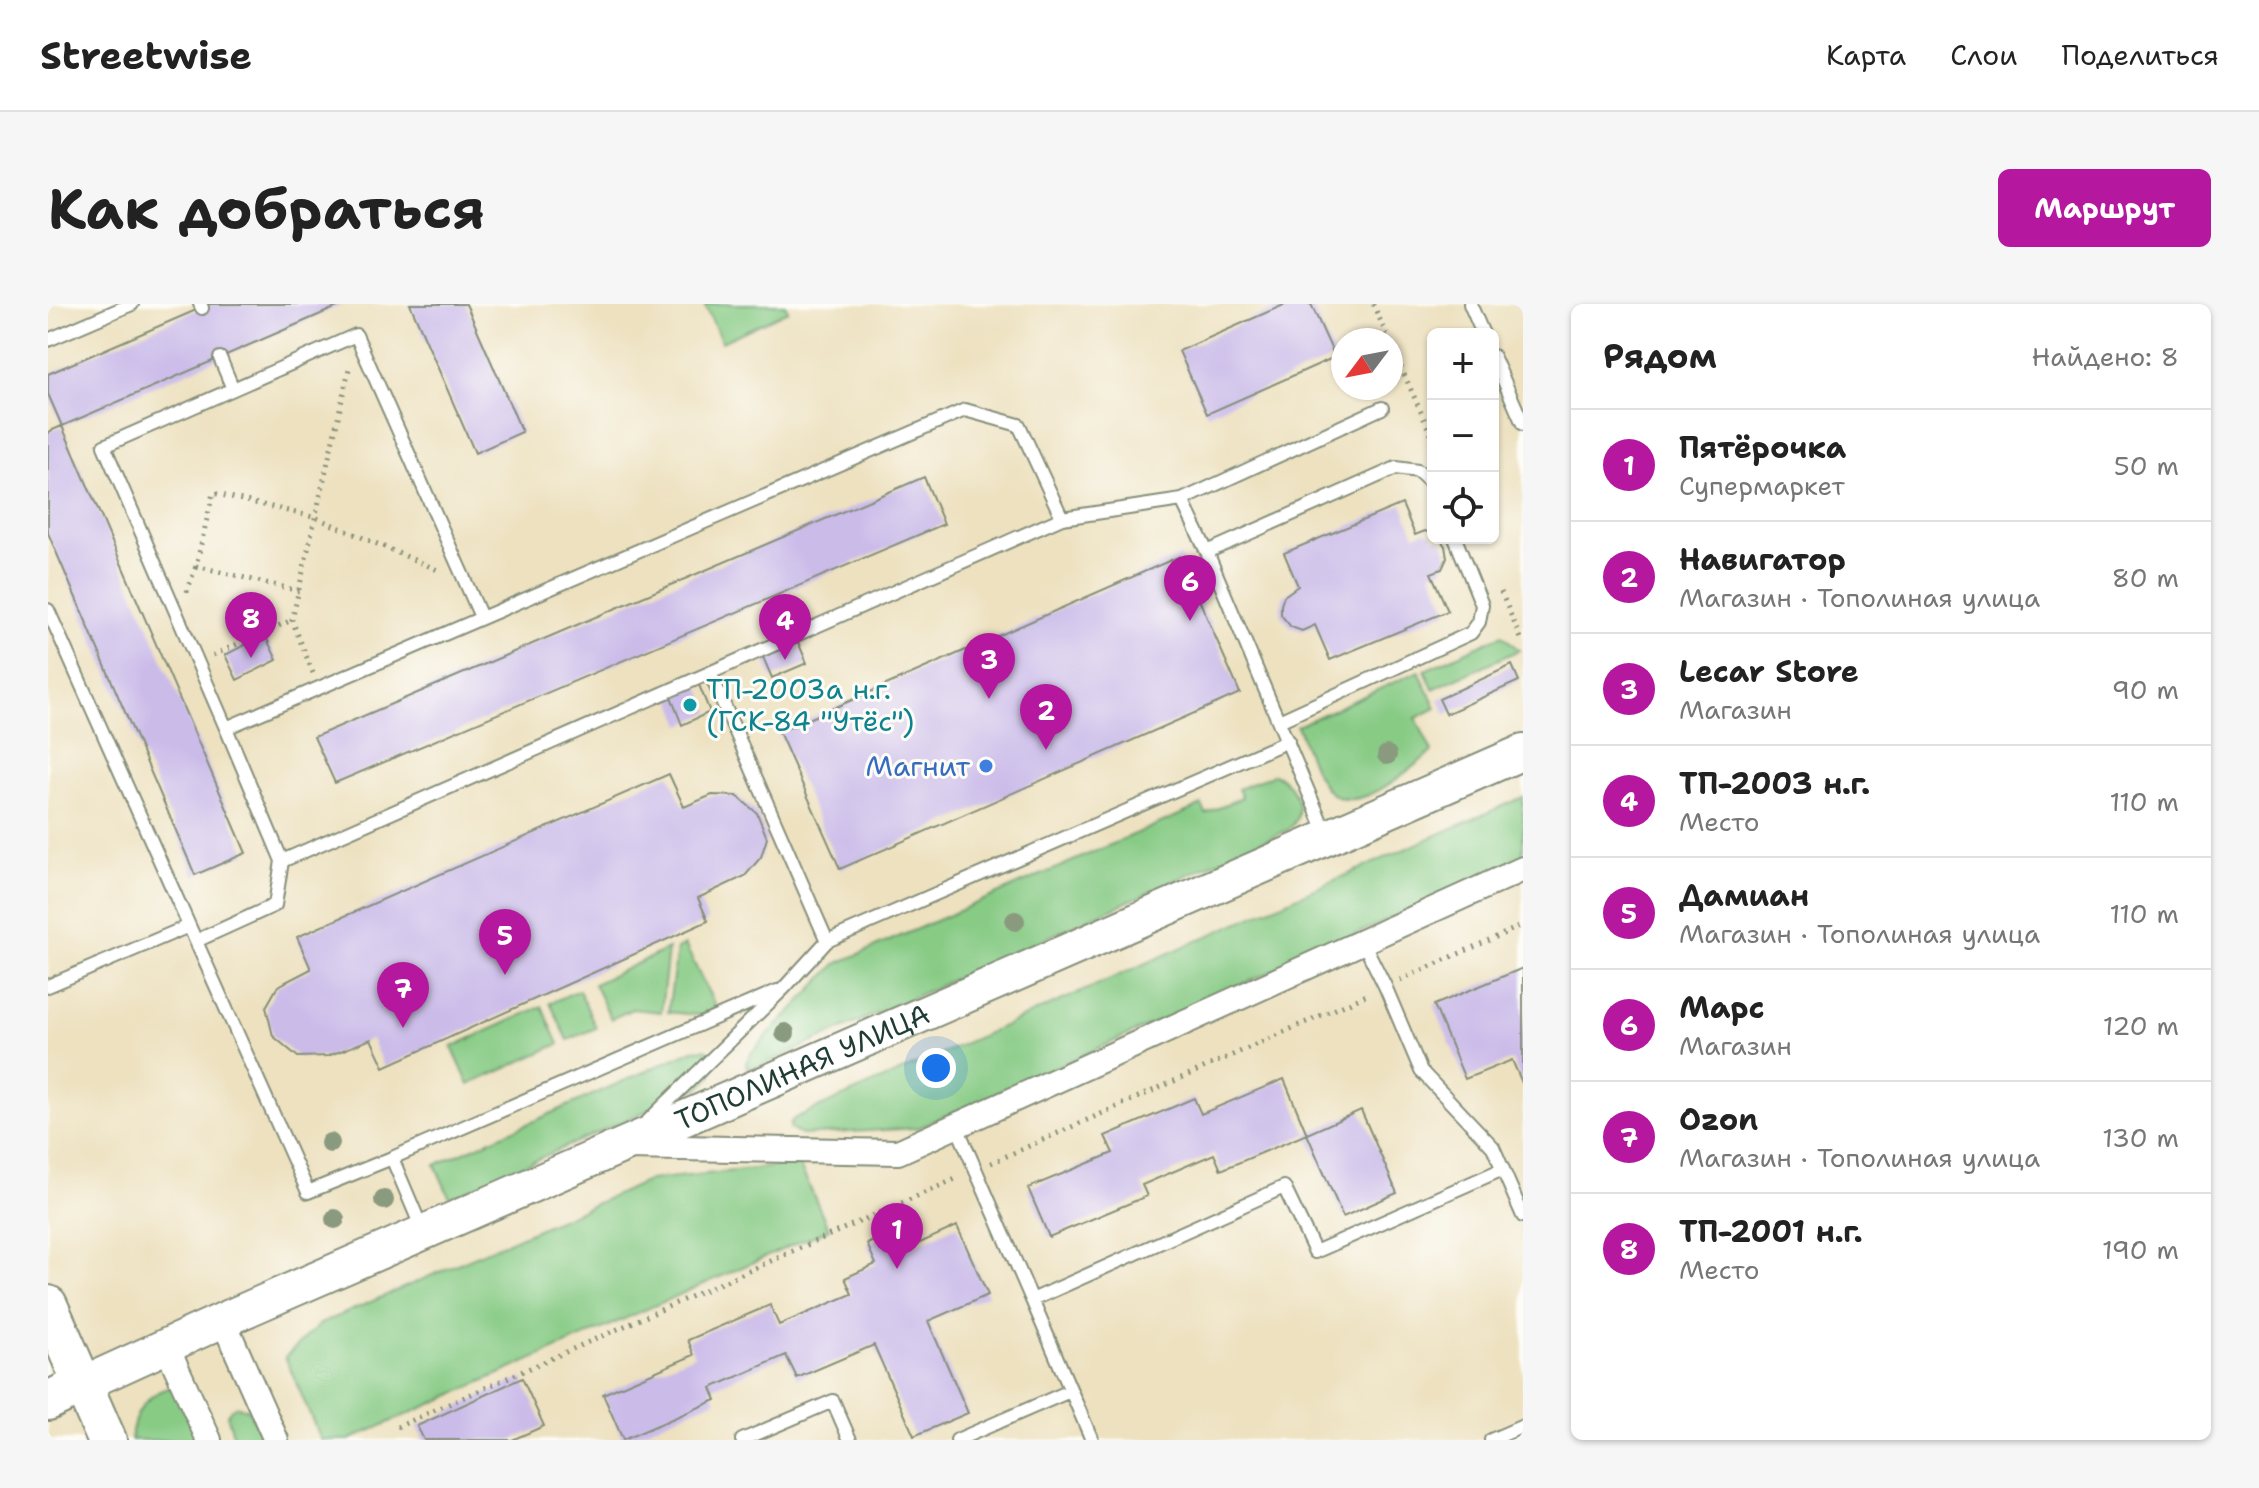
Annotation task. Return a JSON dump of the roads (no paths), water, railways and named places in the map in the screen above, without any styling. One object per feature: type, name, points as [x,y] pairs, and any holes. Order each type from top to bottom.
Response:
[{"type":"main road","name":"ТОПОЛИНАЯ УЛИЦА","points":[[83,1384],[1523,752]]},
{"type":"main road","points":[[48,1305],[107,1440]]},
{"type":"main road","points":[[48,1401],[83,1384]]},
{"type":"street","points":[[621,1147],[898,1152],[1523,869]]},
{"type":"street","points":[[223,1320],[276,1440]]},
{"type":"street","points":[[167,1347],[209,1440]]},
{"type":"lane","points":[[48,340],[132,304]]},
{"type":"lane","points":[[1470,304],[1480,328]]},
{"type":"lane","points":[[196,941],[275,905],[282,861],[104,446],[356,335],[481,617]]},
{"type":"lane","points":[[220,358],[233,389]]},
{"type":"lane","points":[[1499,370],[1523,424]]},
{"type":"lane","points":[[282,861],[1062,518],[1182,500],[1382,408]]},
{"type":"lane","points":[[226,728],[965,410],[1019,425],[1062,518]]},
{"type":"lane","points":[[1207,552],[1396,468],[1418,471],[1427,479]]},
{"type":"lane","points":[[1182,500],[1328,839]]},
{"type":"lane","points":[[1279,721],[1471,633],[1479,622],[1482,605],[1457,544]]},
{"type":"lane","points":[[48,610],[308,1192],[784,988]]},
{"type":"lane","points":[[710,673],[827,941]]},
{"type":"lane","points":[[621,1147],[784,988],[827,941],[1288,741]]},
{"type":"lane","points":[[48,986],[189,926]]},
{"type":"lane","points":[[1362,940],[1421,1071],[1493,1147],[1523,1216]]},
{"type":"lane","points":[[957,1127],[1092,1440]]},
{"type":"lane","points":[[392,1158],[424,1233]]},
{"type":"lane","points":[[1032,1300],[1284,1187],[1315,1252],[1503,1169]]},
{"type":"lane","points":[[957,1440],[1070,1391]]},
{"type":"lane","points":[[742,1440],[833,1401],[850,1440]]},
{"type":"lane","points":[[1491,1440],[1523,1426]]},
{"type":"place","name":"Марс","points":[[1190,621]]},
{"type":"place","name":"ТП-2001 н.г.","points":[[251,658]]},
{"type":"place","name":"ТП-2003 н.г.","points":[[785,660]]},
{"type":"place","name":"Lecar Store","points":[[989,699]]},
{"type":"place","name":"ТП-2003а н.г. (ГСК-84 \"Утёс\")","points":[[690,705]]},
{"type":"place","name":"Навигатор","points":[[1046,750]]},
{"type":"place","name":"Магнит","points":[[986,766]]},
{"type":"place","name":"Дамиан","points":[[505,975]]},
{"type":"place","name":"Ozon","points":[[403,1028]]},
{"type":"place","name":"Пятёрочка","points":[[897,1269]]}]
